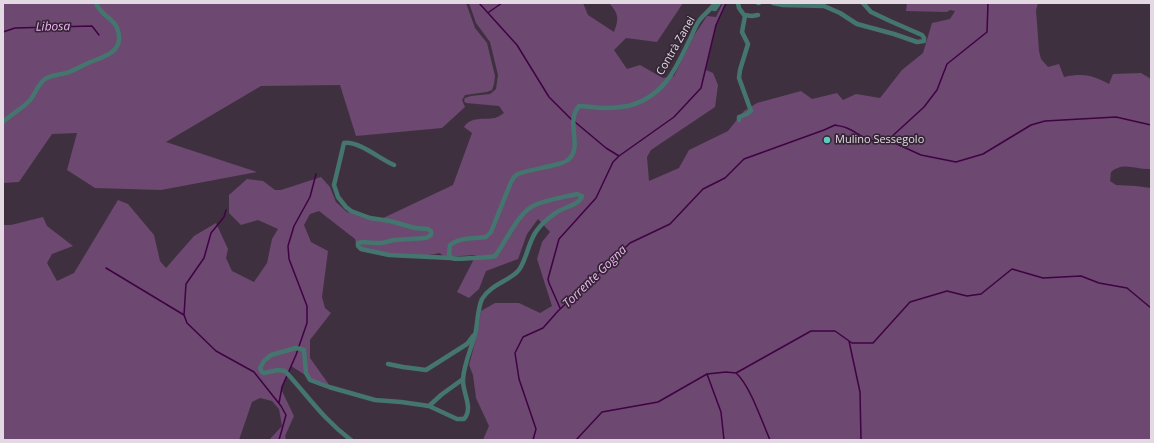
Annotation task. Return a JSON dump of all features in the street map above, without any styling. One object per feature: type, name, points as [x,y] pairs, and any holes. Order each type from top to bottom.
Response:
[{"type":"street","points":[[3,122],[29,101],[40,84],[46,78],[76,69],[104,57],[116,48],[119,38],[116,26],[110,18],[99,10],[96,3]]},
{"type":"street","name":"Contrà Zanei","points":[[451,258],[449,254],[450,245],[467,239],[486,237],[491,232],[511,182],[515,176],[568,161],[574,149],[573,120],[579,106],[611,108],[628,106],[649,98],[668,80],[698,23],[715,3]]},
{"type":"street","name":"Contrà Zanei","points":[[711,8],[715,9],[719,3]]},
{"type":"street","points":[[738,3],[742,14],[745,16],[743,33],[748,44],[739,78],[751,110],[747,114],[739,117],[739,120]]},
{"type":"street","points":[[773,3],[783,5],[824,6],[840,13],[858,24],[917,42],[924,41],[922,34],[871,12],[863,3]]},
{"type":"street","points":[[745,16],[758,14]]},
{"type":"street","points":[[351,440],[335,428],[322,415],[285,371],[278,370],[264,373],[262,372],[260,368],[264,361],[271,355],[298,348],[304,350],[306,373],[310,380],[375,400],[429,406],[457,420],[464,419],[467,416],[468,403],[463,387],[463,379],[483,298],[499,283],[519,270],[536,231],[540,226],[557,212],[576,203],[582,196],[577,194],[544,202],[527,210],[510,232],[495,256],[487,258],[458,260],[451,258],[389,255],[361,249],[358,246],[358,243],[361,242],[378,244],[394,240],[426,238],[431,235],[431,230],[428,229],[415,228],[358,214],[346,207],[338,197],[334,182],[339,168],[344,143],[348,142],[354,144],[394,165]]},
{"type":"street","points":[[388,364],[426,370],[467,344],[475,333]]},
{"type":"street","points":[[429,406],[463,379]]},
{"type":"shaded area","points":[[3,3],[466,3],[475,28],[487,43],[495,76],[494,84],[492,90],[487,92],[465,95],[462,100],[465,107],[442,128],[356,136],[340,85],[261,86],[166,142],[257,172],[161,190],[95,188],[67,170],[77,133],[52,134],[19,182],[3,183]]},
{"type":"shaded area","points":[[469,3],[583,3],[588,15],[614,32],[617,24],[617,17],[615,10],[609,3],[683,3],[657,42],[626,38],[614,50],[627,69],[640,65],[663,78],[674,76],[695,34],[707,16],[716,17],[723,3],[726,3],[716,25],[706,70],[713,73],[718,85],[715,107],[651,150],[647,157],[649,181],[679,168],[689,150],[728,131],[744,111],[757,103],[801,91],[812,99],[837,93],[843,100],[856,94],[880,98],[902,70],[923,53],[932,23],[950,19],[955,11],[906,11],[907,3],[1038,3],[1036,10],[1039,51],[1041,59],[1048,67],[1059,64],[1064,77],[1083,75],[1109,84],[1113,74],[1141,73],[1151,79],[1151,169],[1125,166],[1120,167],[1111,172],[1110,181],[1116,185],[1151,188],[1151,440],[483,440],[489,426],[476,398],[473,375],[469,365],[477,335],[481,311],[495,303],[519,303],[540,313],[552,306],[537,259],[542,242],[550,232],[538,219],[527,234],[518,259],[486,271],[479,289],[469,298],[457,292],[476,255],[444,257],[440,253],[430,255],[409,255],[388,253],[357,247],[355,239],[319,211],[310,214],[304,225],[311,242],[328,251],[322,297],[325,308],[331,313],[310,340],[310,358],[330,386],[313,380],[291,366],[281,389],[294,416],[285,436],[286,440],[269,440],[282,426],[279,409],[272,401],[260,398],[252,402],[239,440],[3,440],[3,225],[11,225],[43,217],[47,226],[73,246],[52,254],[47,263],[57,281],[74,273],[118,200],[128,204],[154,235],[160,261],[166,268],[194,236],[216,223],[228,249],[226,258],[232,271],[254,282],[267,263],[272,239],[278,229],[258,220],[241,225],[229,213],[229,195],[247,179],[263,181],[275,190],[281,190],[321,177],[330,187],[336,202],[347,212],[379,220],[453,185],[472,133],[464,127],[470,121],[495,118],[504,113],[499,106],[466,103],[464,101],[465,98],[471,96],[490,94],[496,89],[498,75],[490,42],[476,23]]},
{"type":"waterway","points":[[479,3],[517,45],[549,97],[572,120]]},
{"type":"waterway","points":[[489,12],[502,3]]},
{"type":"waterway","points":[[560,308],[548,279],[559,239],[596,198],[613,162],[619,156],[674,117],[701,88],[716,25],[726,3]]},
{"type":"waterway","points":[[888,140],[924,107],[937,90],[947,64],[987,32],[988,3]]},
{"type":"waterway","name":"Libosa","points":[[3,32],[15,28],[92,26],[99,35]]},
{"type":"waterway","points":[[888,140],[921,155],[956,162],[983,154],[1031,125],[1045,121],[1116,117],[1151,125]]},
{"type":"waterway","points":[[575,122],[606,148],[619,156]]},
{"type":"waterway","name":"Torrente Gogna","points":[[533,440],[536,429],[519,379],[515,353],[523,337],[543,328],[558,311],[630,243],[670,224],[703,189],[725,178],[744,159],[835,125],[847,128],[870,140],[888,140]]},
{"type":"waterway","points":[[279,403],[282,387],[296,355],[307,323],[307,306],[289,259],[288,246],[294,226],[310,197],[316,174]]},
{"type":"waterway","points":[[226,210],[224,217],[211,233],[204,258],[186,284],[184,315],[187,323],[216,351],[254,372],[281,406],[286,415],[279,440]]},
{"type":"waterway","points":[[106,268],[184,315]]},
{"type":"waterway","points":[[576,440],[602,412],[658,402],[707,374],[726,372],[736,373],[811,331],[835,331],[852,343],[873,343],[910,302],[947,291],[967,296],[981,294],[1012,269],[1043,278],[1081,276],[1099,283],[1127,288],[1151,308]]},
{"type":"waterway","points":[[849,341],[860,392],[861,440]]},
{"type":"waterway","points":[[736,373],[751,395],[770,440]]},
{"type":"waterway","points":[[707,374],[721,412],[724,440]]},
{"type":"place","name":"Mulino Sessegolo","points":[[827,140]]}]
